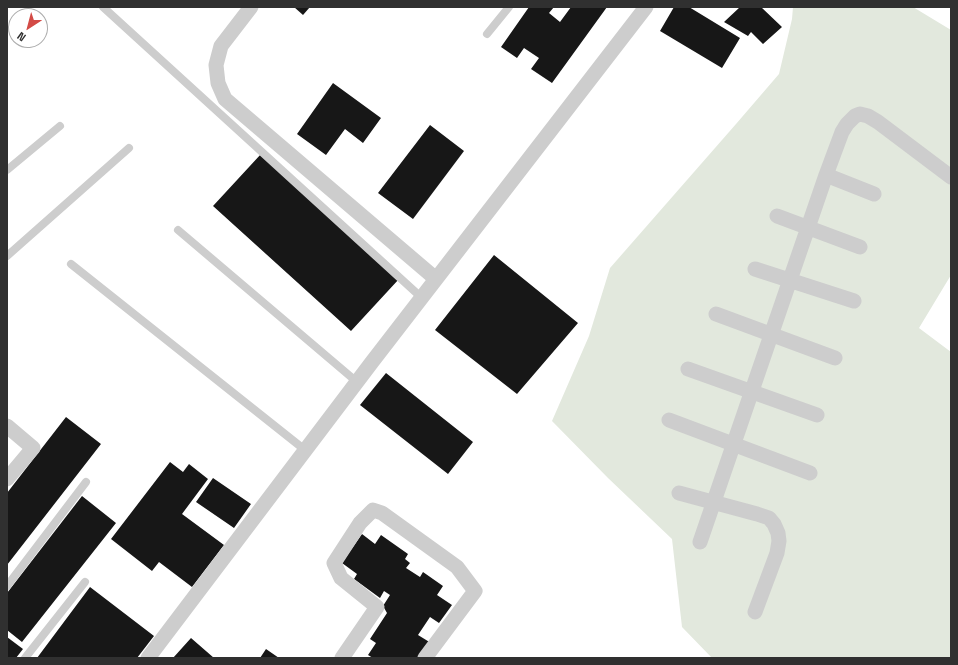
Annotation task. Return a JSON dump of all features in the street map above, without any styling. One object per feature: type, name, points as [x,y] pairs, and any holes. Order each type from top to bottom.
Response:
[{"type":"street","points":[[251,7],[221,46],[216,65],[218,84],[225,99],[436,280]]},
{"type":"street","points":[[148,658],[357,382],[646,7]]},
{"type":"street","points":[[700,542],[842,132],[855,116],[860,114],[868,116],[951,177]]},
{"type":"street","points":[[826,175],[874,194]]},
{"type":"street","points":[[777,216],[860,247]]},
{"type":"street","points":[[755,270],[854,301]]},
{"type":"street","points":[[716,314],[836,358]]},
{"type":"street","points":[[688,369],[817,415]]},
{"type":"street","points":[[669,420],[810,473]]},
{"type":"street","points":[[7,426],[33,448],[7,479]]},
{"type":"street","points":[[679,493],[769,518],[774,524],[778,533],[779,541],[777,553],[755,612]]},
{"type":"street","points":[[348,656],[377,607],[341,578],[334,563],[360,523],[373,510],[382,513],[457,567],[476,591],[425,658]]},
{"type":"lane","points":[[103,7],[422,298]]},
{"type":"lane","points":[[487,34],[509,7]]},
{"type":"lane","points":[[7,170],[60,126]]},
{"type":"lane","points":[[7,256],[129,148]]},
{"type":"lane","points":[[178,230],[357,382]]},
{"type":"lane","points":[[71,264],[305,450]]},
{"type":"lane","points":[[7,586],[86,482]]},
{"type":"lane","points":[[25,658],[85,582]]},
{"type":"shaded area","points":[[793,7],[913,7],[951,30],[951,166],[943,177],[951,185],[951,275],[919,328],[951,352],[951,658],[712,658],[682,627],[672,539],[608,478],[552,421],[589,336],[610,268],[779,74],[792,19]]},
{"type":"building","points":[[294,7],[310,7],[303,15]]},
{"type":"building","points":[[529,7],[554,7],[549,13],[560,22],[571,7],[607,7],[552,83],[531,69],[539,58],[524,48],[517,58],[501,47]]},
{"type":"building","points":[[674,7],[689,7],[740,38],[722,68],[660,31]]},
{"type":"building","points":[[740,7],[761,7],[782,27],[763,44],[751,32],[748,36],[724,22]]},
{"type":"building","points":[[333,83],[381,118],[363,143],[345,129],[326,155],[297,134]]},
{"type":"building","points":[[430,125],[464,151],[413,219],[378,193]]},
{"type":"building","points":[[261,154],[399,279],[351,331],[213,206]]},
{"type":"building","points":[[494,255],[578,323],[517,394],[435,330]]},
{"type":"building","points":[[386,373],[473,442],[448,474],[360,405]]},
{"type":"building","points":[[66,417],[101,444],[7,565],[7,493]]},
{"type":"building","points":[[170,462],[183,472],[189,464],[208,479],[182,514],[224,545],[192,587],[159,562],[152,571],[111,539]]},
{"type":"building","points":[[213,478],[251,504],[234,528],[196,502]]},
{"type":"building","points":[[82,496],[116,523],[22,642],[7,630],[7,593]]},
{"type":"building","points":[[362,534],[375,544],[381,535],[408,554],[405,559],[410,563],[406,568],[420,577],[423,572],[443,586],[437,595],[452,605],[439,623],[430,617],[418,635],[431,643],[420,658],[373,658],[368,655],[376,643],[370,639],[387,613],[383,606],[390,595],[384,591],[380,598],[354,579],[357,574],[342,563]]},
{"type":"building","points":[[90,587],[154,636],[137,658],[37,658]]},
{"type":"building","points":[[7,637],[23,649],[16,658],[7,658]]},
{"type":"building","points":[[191,638],[214,658],[173,658]]},
{"type":"building","points":[[266,649],[279,658],[260,658]]}]
